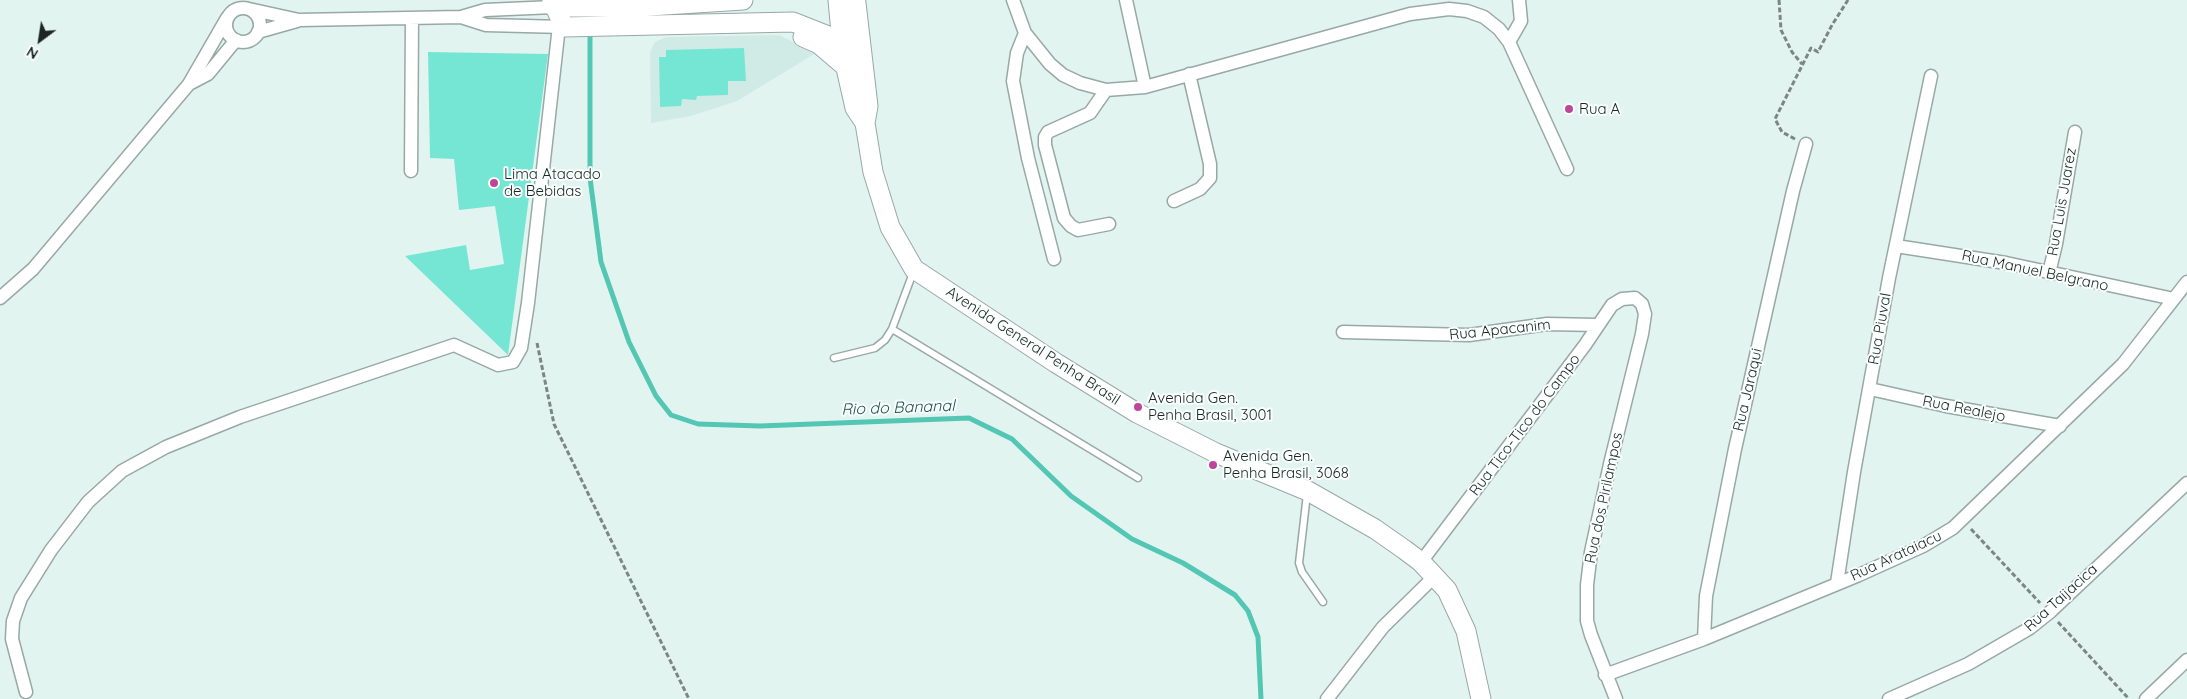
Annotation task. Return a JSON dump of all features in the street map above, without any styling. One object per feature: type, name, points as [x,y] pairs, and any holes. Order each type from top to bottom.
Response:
[{"type":"main road","points":[[743,0],[634,3],[603,6],[559,5],[563,27],[793,22],[850,40]]},
{"type":"main road","name":"Avenida General Penha Brasil","points":[[848,1],[850,40],[846,67],[855,108],[864,123],[882,206],[890,227],[914,269],[1056,363],[1138,413],[1216,454],[1308,491],[1375,529],[1421,562],[1447,590],[1466,631],[1481,699]]},
{"type":"main road","points":[[605,26],[626,18],[634,3]]},
{"type":"main road","points":[[772,23],[819,44],[846,67]]},
{"type":"main road","name":"Avenida General Penha Brasil","points":[[850,40],[868,106],[864,123]]},
{"type":"street","points":[[1013,0],[1026,33],[1039,52],[1063,75],[1080,83],[1106,90],[1145,87],[1431,10],[1449,9],[1484,18],[1499,29],[1509,42],[1567,169]]},
{"type":"street","points":[[1126,0],[1145,87]]},
{"type":"street","points":[[1509,42],[1521,21],[1519,0]]},
{"type":"street","points":[[237,8],[299,20],[461,16],[485,10],[559,5]]},
{"type":"street","points":[[237,8],[226,29],[236,40],[251,40],[258,32],[299,20]]},
{"type":"street","points":[[237,8],[257,16],[258,32]]},
{"type":"street","points":[[0,298],[33,269],[189,84],[237,8]]},
{"type":"street","points":[[26,692],[12,639],[13,621],[21,598],[52,550],[88,502],[122,471],[166,447],[240,417],[454,345],[498,365],[513,362],[521,348],[528,303],[563,27],[486,25],[461,16]]},
{"type":"street","points":[[411,171],[412,18]]},
{"type":"street","points":[[1026,33],[1017,54],[1013,81],[1028,158],[1054,259]]},
{"type":"street","points":[[189,84],[208,74],[236,40]]},
{"type":"street","points":[[1174,201],[1200,189],[1210,178],[1210,164],[1189,74]]},
{"type":"street","name":"Rua Piuval","points":[[1838,583],[1853,481],[1896,246],[1930,76]]},
{"type":"street","points":[[1106,90],[1090,113],[1048,132],[1045,137],[1045,145],[1064,218],[1071,226],[1078,230],[1109,224]]},
{"type":"street","name":"Rua Luis Juarez","points":[[2049,272],[2056,244],[2074,132]]},
{"type":"street","name":"Rua Jaraqui","points":[[1704,639],[1706,596],[1735,448],[1793,191],[1806,144]]},
{"type":"street","name":"Rua Manuel Belgrano","points":[[1896,246],[1982,259],[2174,299]]},
{"type":"street","name":"Rua Arataiacu","points":[[1605,675],[1704,639],[1838,583],[1923,546],[1953,528],[2123,364],[2187,282]]},
{"type":"street","name":"Rua Tico-Tico do Campo","points":[[1421,562],[1612,305],[1622,299],[1635,298]]},
{"type":"street","name":"Rua dos Pirilampos","points":[[1616,699],[1605,675],[1587,620],[1587,584],[1591,552],[1610,464],[1642,334],[1645,314],[1642,304],[1635,298]]},
{"type":"street","name":"Rua Apacanim","points":[[1342,332],[1469,335],[1547,324],[1598,325]]},
{"type":"street","name":"Rua Realejo","points":[[1870,389],[1946,406],[2060,426]]},
{"type":"street","name":"Rua Taijacica","points":[[1889,699],[1997,649],[2050,612],[2187,483]]},
{"type":"street","points":[[1327,699],[1383,627],[1435,576]]},
{"type":"street","points":[[2146,699],[2187,660]]},
{"type":"lane","points":[[834,358],[875,348],[885,340],[892,329],[914,269]]},
{"type":"lane","points":[[892,329],[1138,478]]},
{"type":"lane","points":[[1308,491],[1299,563],[1302,572],[1323,602]]},
{"type":"path","points":[[1779,0],[1781,30],[1792,52],[1802,64]]},
{"type":"path","points":[[1806,144],[1782,132],[1775,119],[1810,48],[1818,52],[1848,0]]},
{"type":"path","points":[[536,340],[554,424],[689,699]]},
{"type":"path","points":[[1964,518],[1967,525],[2129,699]]},
{"type":"shaded area","points":[[779,35],[816,53],[737,101],[691,116],[651,123],[650,53],[654,43],[667,37]]},
{"type":"building","points":[[744,48],[746,81],[728,81],[728,95],[697,96],[696,100],[682,99],[681,106],[660,107],[659,57],[666,57],[666,50]]},
{"type":"building","name":"Lima Atacado de Bebidas","points":[[428,52],[548,54],[508,355],[405,256],[466,245],[470,270],[504,264],[495,206],[459,210],[454,159],[430,158]]},
{"type":"waterway","name":"Rio do Bananal","points":[[590,10],[590,178],[601,262],[629,342],[656,396],[671,415],[698,424],[760,426],[969,418],[1012,439],[1071,496],[1132,539],[1183,563],[1235,595],[1248,611],[1258,637],[1261,699]]},
{"type":"place","name":"Rua A","points":[[1569,109]]},
{"type":"place","name":"Lima Atacado de Bebidas","points":[[494,183]]},
{"type":"place","name":"Avenida Gen. Penha Brasil, 3001","points":[[1138,407]]},
{"type":"place","name":"Avenida Gen. Penha Brasil, 3068","points":[[1213,465]]}]
